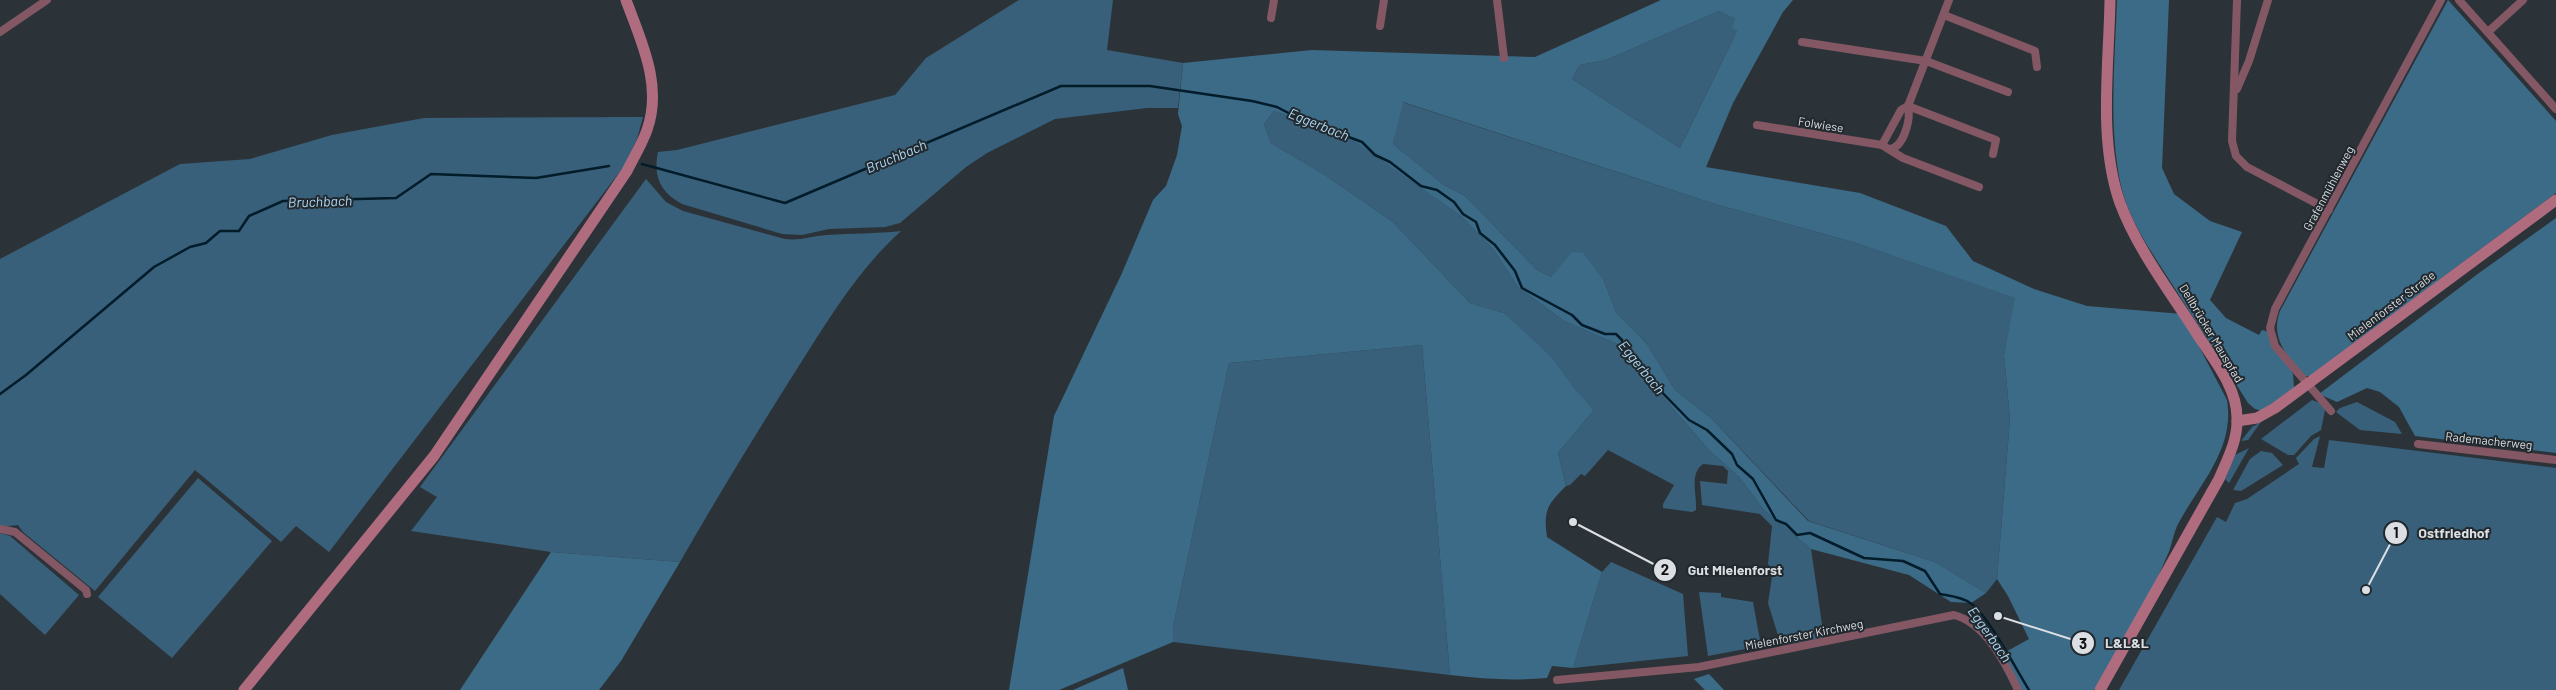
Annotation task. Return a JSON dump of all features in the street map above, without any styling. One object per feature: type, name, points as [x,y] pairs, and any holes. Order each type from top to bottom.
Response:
[{"type":"main road","points":[[244,690],[385,519],[434,456],[627,171],[647,129],[653,90],[651,71],[626,0]]},
{"type":"main road","name":"Dellbrücker Mauspfad","points":[[2100,690],[2219,479],[2234,444],[2237,421],[2234,396],[2219,368],[2140,244],[2120,204],[2107,144],[2110,0]]},
{"type":"main road","name":"Mielenforster Straße","points":[[2237,421],[2247,421],[2265,414],[2556,200]]},
{"type":"street","points":[[0,32],[47,0]]},
{"type":"street","points":[[1271,18],[1274,0]]},
{"type":"street","points":[[1380,26],[1384,0]]},
{"type":"street","points":[[1497,0],[1504,58]]},
{"type":"street","points":[[1890,149],[1895,148],[1901,143],[1909,112],[1908,106],[1949,0]]},
{"type":"street","points":[[2237,0],[2232,141],[2236,156],[2247,168],[2329,210]]},
{"type":"street","points":[[2235,93],[2249,60],[2268,0]]},
{"type":"street","name":"Grafenmühlenweg","points":[[2307,384],[2275,346],[2270,328],[2275,309],[2441,0]]},
{"type":"street","points":[[2459,0],[2556,109]]},
{"type":"street","points":[[2488,32],[2523,0]]},
{"type":"street","points":[[1944,15],[2035,50],[2037,67]]},
{"type":"street","points":[[1802,42],[1926,61],[2008,92]]},
{"type":"street","points":[[1882,145],[1901,110],[1908,106]]},
{"type":"street","points":[[1908,106],[1996,140],[1993,154]]},
{"type":"street","name":"Folwiese","points":[[1757,125],[1882,145],[1903,158],[1979,187]]},
{"type":"street","points":[[2307,384],[2331,411]]},
{"type":"street","name":"Rademacherweg","points":[[2418,444],[2556,460]]},
{"type":"street","points":[[0,529],[15,532],[86,590],[88,594]]},
{"type":"street","name":"Mielenforster Kirchweg","points":[[1557,680],[1699,667],[1954,615],[1965,618],[1980,630],[2018,690]]},
{"type":"shaded area","points":[[1019,0],[1113,0],[1107,50],[1183,63],[1178,108],[1147,108],[1055,119],[987,153],[966,167],[900,223],[885,227],[829,229],[802,235],[782,234],[682,204],[663,189],[657,169],[658,152],[677,150],[895,95],[926,58]]},
{"type":"shaded area","points":[[1661,0],[1793,0],[1783,12],[1733,103],[1706,167],[1860,193],[1946,226],[1973,261],[2034,289],[2087,306],[2182,314],[2227,400],[2228,418],[2226,434],[2214,465],[2178,524],[2169,552],[2151,591],[2094,690],[2021,690],[2002,654],[2029,639],[2008,596],[1997,579],[2010,419],[2004,355],[2015,298],[1853,242],[1715,204],[1403,102],[1393,144],[1444,185],[1465,196],[1537,270],[1551,277],[1572,252],[1583,253],[1604,281],[1616,312],[1647,344],[1675,390],[1711,418],[1808,521],[1935,562],[1986,593],[1971,603],[1951,602],[1909,575],[1811,549],[1763,509],[1740,478],[1709,450],[1617,344],[1564,321],[1518,287],[1493,249],[1461,216],[1353,140],[1274,111],[1264,124],[1271,143],[1325,175],[1393,222],[1470,303],[1504,313],[1552,358],[1573,387],[1594,410],[1558,453],[1566,486],[1548,508],[1546,520],[1547,537],[1602,572],[1573,668],[1552,666],[1547,678],[1534,679],[1475,678],[1450,675],[1422,345],[1229,363],[1173,627],[1173,642],[1059,690],[1009,690],[1054,416],[1122,273],[1153,200],[1166,186],[1177,155],[1182,126],[1178,114],[1183,63],[1312,50],[1535,57]],"holes":[[[1719,11],[1735,19],[1732,28],[1737,31],[1680,148],[1572,79],[1580,65],[1606,60]]]},
{"type":"shaded area","points":[[2117,0],[2169,0],[2162,168],[2174,194],[2210,221],[2242,232],[2210,300],[2226,318],[2259,335],[2262,330],[2269,332],[2293,374],[2294,388],[2263,411],[2255,409],[2248,403],[2150,249],[2125,199],[2117,163],[2113,117]]},
{"type":"shaded area","points":[[2448,0],[2556,121],[2556,193],[2310,376],[2303,376],[2286,353],[2279,338],[2277,321],[2280,311]]},
{"type":"shaded area","points":[[1719,11],[1735,19],[1737,31],[1680,148],[1572,79],[1580,65],[1606,60]]},
{"type":"shaded area","points":[[1402,102],[1715,204],[1853,242],[2016,298],[2004,355],[2010,419],[1997,579],[1986,593],[1935,562],[1809,521],[1711,418],[1675,390],[1647,344],[1616,312],[1604,281],[1572,253],[1551,277],[1537,270],[1465,196],[1444,185],[1393,144]]},
{"type":"shaded area","points":[[1274,111],[1353,139],[1461,216],[1493,249],[1518,287],[1564,321],[1617,344],[1709,450],[1740,478],[1763,509],[1811,549],[1824,638],[1781,645],[1768,603],[1773,570],[1768,564],[1772,526],[1760,514],[1702,505],[1700,481],[1727,484],[1728,471],[1723,466],[1703,464],[1699,468],[1695,479],[1696,510],[1692,512],[1663,508],[1663,504],[1674,485],[1608,450],[1585,476],[1581,474],[1570,485],[1566,486],[1558,453],[1594,410],[1504,313],[1470,303],[1393,222],[1325,175],[1271,143],[1264,124]]},
{"type":"shaded area","points":[[643,117],[637,139],[625,165],[329,552],[296,526],[281,542],[195,470],[95,591],[23,532],[18,525],[0,527],[0,259],[180,164],[250,159],[332,135],[424,118]]},
{"type":"shaded area","points":[[646,179],[666,202],[683,211],[785,239],[901,231],[873,260],[836,309],[755,436],[680,562],[551,552],[411,531],[437,497],[420,487]]},
{"type":"shaded area","points":[[2556,218],[2556,453],[2415,436],[2399,407],[2380,392],[2367,388],[2337,402],[2319,394],[2479,273]]},
{"type":"shaded area","points":[[1422,345],[1450,675],[1173,642],[1173,627],[1229,363]]},
{"type":"shaded area","points":[[2312,400],[2320,403],[2325,410],[2321,430],[2311,436],[2294,455],[2288,455],[2261,439]]},
{"type":"shaded area","points":[[2357,402],[2395,422],[2402,434],[2360,430],[2336,412],[2340,408]]},
{"type":"shaded area","points":[[2261,422],[2248,440],[2241,441],[2252,427]]},
{"type":"shaded area","points":[[2320,436],[2312,467],[2324,468],[2329,440],[2556,468],[2556,690],[2119,690],[2217,517],[2226,522],[2235,503],[2247,499],[2299,464],[2296,458],[2314,439]]},
{"type":"shaded area","points":[[2249,448],[2229,483],[2225,479],[2235,455]]},
{"type":"shaded area","points":[[2261,451],[2272,453],[2283,465],[2241,491],[2233,490],[2250,459]]},
{"type":"shaded area","points":[[198,478],[272,541],[172,658],[98,597]]},
{"type":"shaded area","points":[[0,533],[10,536],[79,595],[45,635],[0,594]]},
{"type":"shaded area","points":[[551,552],[680,562],[621,661],[599,690],[460,690]]},
{"type":"shaded area","points":[[1611,562],[1683,594],[1688,656],[1573,668],[1602,572]]},
{"type":"shaded area","points":[[1699,592],[1721,593],[1721,597],[1753,602],[1761,646],[1708,656]]},
{"type":"shaded area","points":[[1123,668],[1128,690],[1073,690]]},
{"type":"shaded area","points":[[1709,674],[1724,690],[1705,690],[1694,679]]},
{"type":"waterway","name":"Eggerbach","points":[[642,164],[785,203],[1061,86],[1150,86],[1252,101],[1277,107],[1298,118],[1362,142],[1375,155],[1390,162],[1421,186],[1437,190],[1454,202],[1463,214],[1476,222],[1480,233],[1495,245],[1515,271],[1522,288],[1572,315],[1582,325],[1605,334],[1616,334],[1622,340],[1624,349],[1639,360],[1651,381],[1689,420],[1707,430],[1732,454],[1737,465],[1753,479],[1776,520],[1786,524],[1797,535],[1810,533],[1864,558],[1903,561],[1925,571],[1940,594],[1963,599],[1977,609],[1985,618],[2029,690]]},
{"type":"waterway","name":"Bruchbach","points":[[0,394],[26,375],[154,267],[190,247],[206,243],[220,231],[239,231],[249,216],[283,201],[396,198],[431,174],[536,178],[609,166]]},
{"type":"place","name":"Gut Mielenforst","points":[[1573,522]]},
{"type":"place","name":"Ostfriedhof","points":[[2366,590]]},
{"type":"place","name":"L&L&L","points":[[1998,616]]}]
